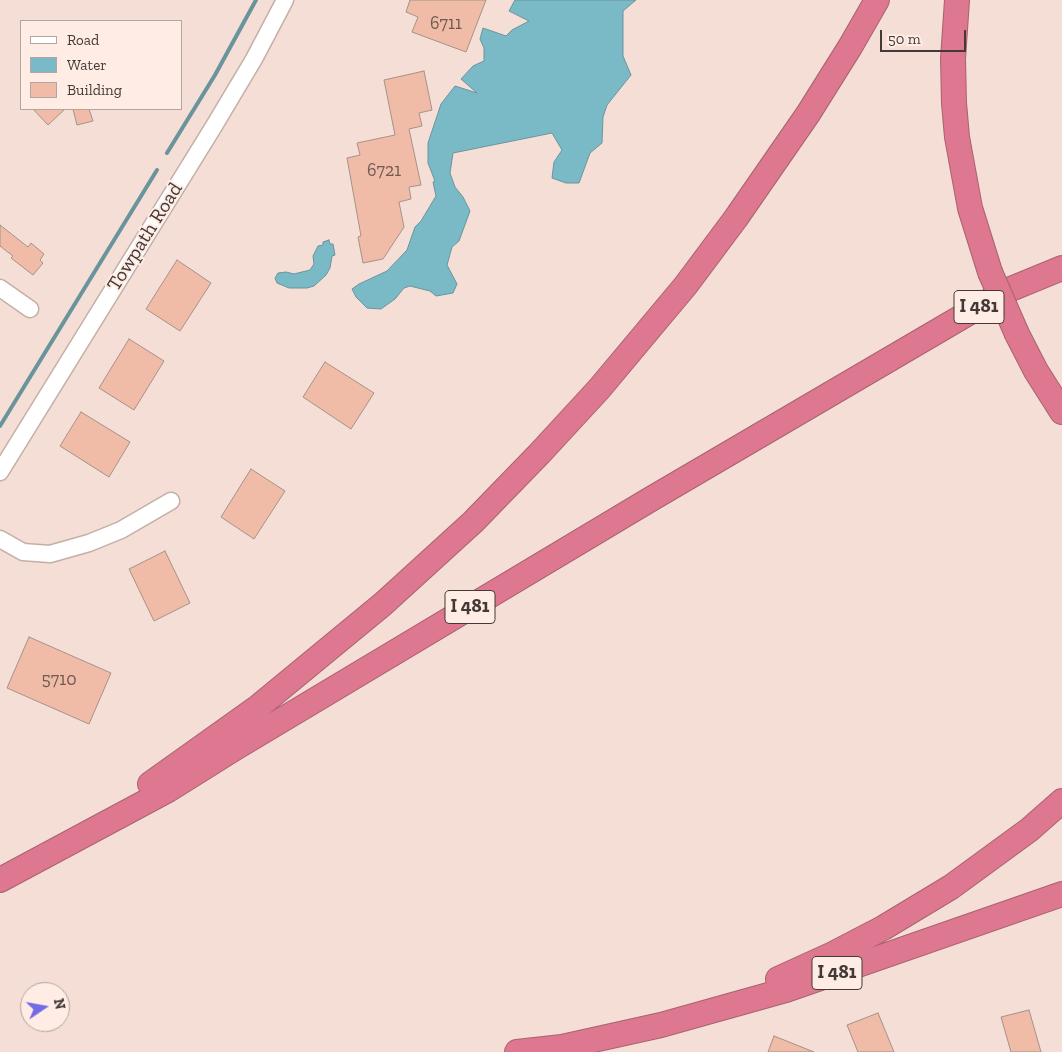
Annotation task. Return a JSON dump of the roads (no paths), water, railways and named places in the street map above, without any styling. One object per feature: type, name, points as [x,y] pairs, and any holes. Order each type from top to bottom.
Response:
[{"type":"highway","points":[[41,858],[142,790],[258,707],[384,604],[473,522],[599,389],[686,285],[736,218],[808,114],[877,0]]},
{"type":"highway","points":[[957,0],[953,59],[954,103],[957,137],[970,208],[990,272],[1016,334],[1036,371],[1062,412]]},
{"type":"highway","name":"I 481","points":[[0,880],[168,790],[243,743],[651,499],[1006,291],[1062,268]]},
{"type":"highway","points":[[725,1006],[786,974],[833,954],[883,928],[951,887],[1028,830],[1062,801]]},
{"type":"highway","name":"I 481","points":[[517,1052],[562,1046],[661,1025],[786,990],[1062,894]]},
{"type":"street","name":"Towpath Road","points":[[0,472],[214,126],[285,0]]},
{"type":"street","points":[[0,288],[30,309]]},
{"type":"street","points":[[0,539],[23,552],[50,554],[89,543],[121,530],[171,501]]},
{"type":"water","points":[[515,0],[636,0],[623,11],[623,56],[631,75],[607,105],[603,117],[602,143],[590,153],[579,183],[566,183],[552,178],[554,162],[562,150],[552,133],[453,153],[450,173],[455,187],[470,211],[459,241],[452,247],[447,265],[457,284],[453,293],[436,296],[430,291],[410,286],[404,288],[395,299],[381,309],[367,308],[356,297],[352,289],[387,271],[407,250],[415,227],[421,221],[436,196],[433,182],[435,181],[428,163],[428,143],[441,104],[455,86],[477,93],[461,79],[473,66],[484,61],[484,48],[480,39],[483,28],[506,36],[512,30],[529,21],[509,11]]},
{"type":"water","points":[[329,240],[330,244],[333,244],[335,255],[332,256],[330,268],[326,275],[314,286],[289,288],[277,283],[275,278],[278,273],[294,274],[310,270],[314,264],[313,256],[318,246],[323,245],[323,242]]},
{"type":"waterway","points":[[167,153],[215,75],[256,0]]},
{"type":"waterway","points":[[0,426],[157,170]]}]
